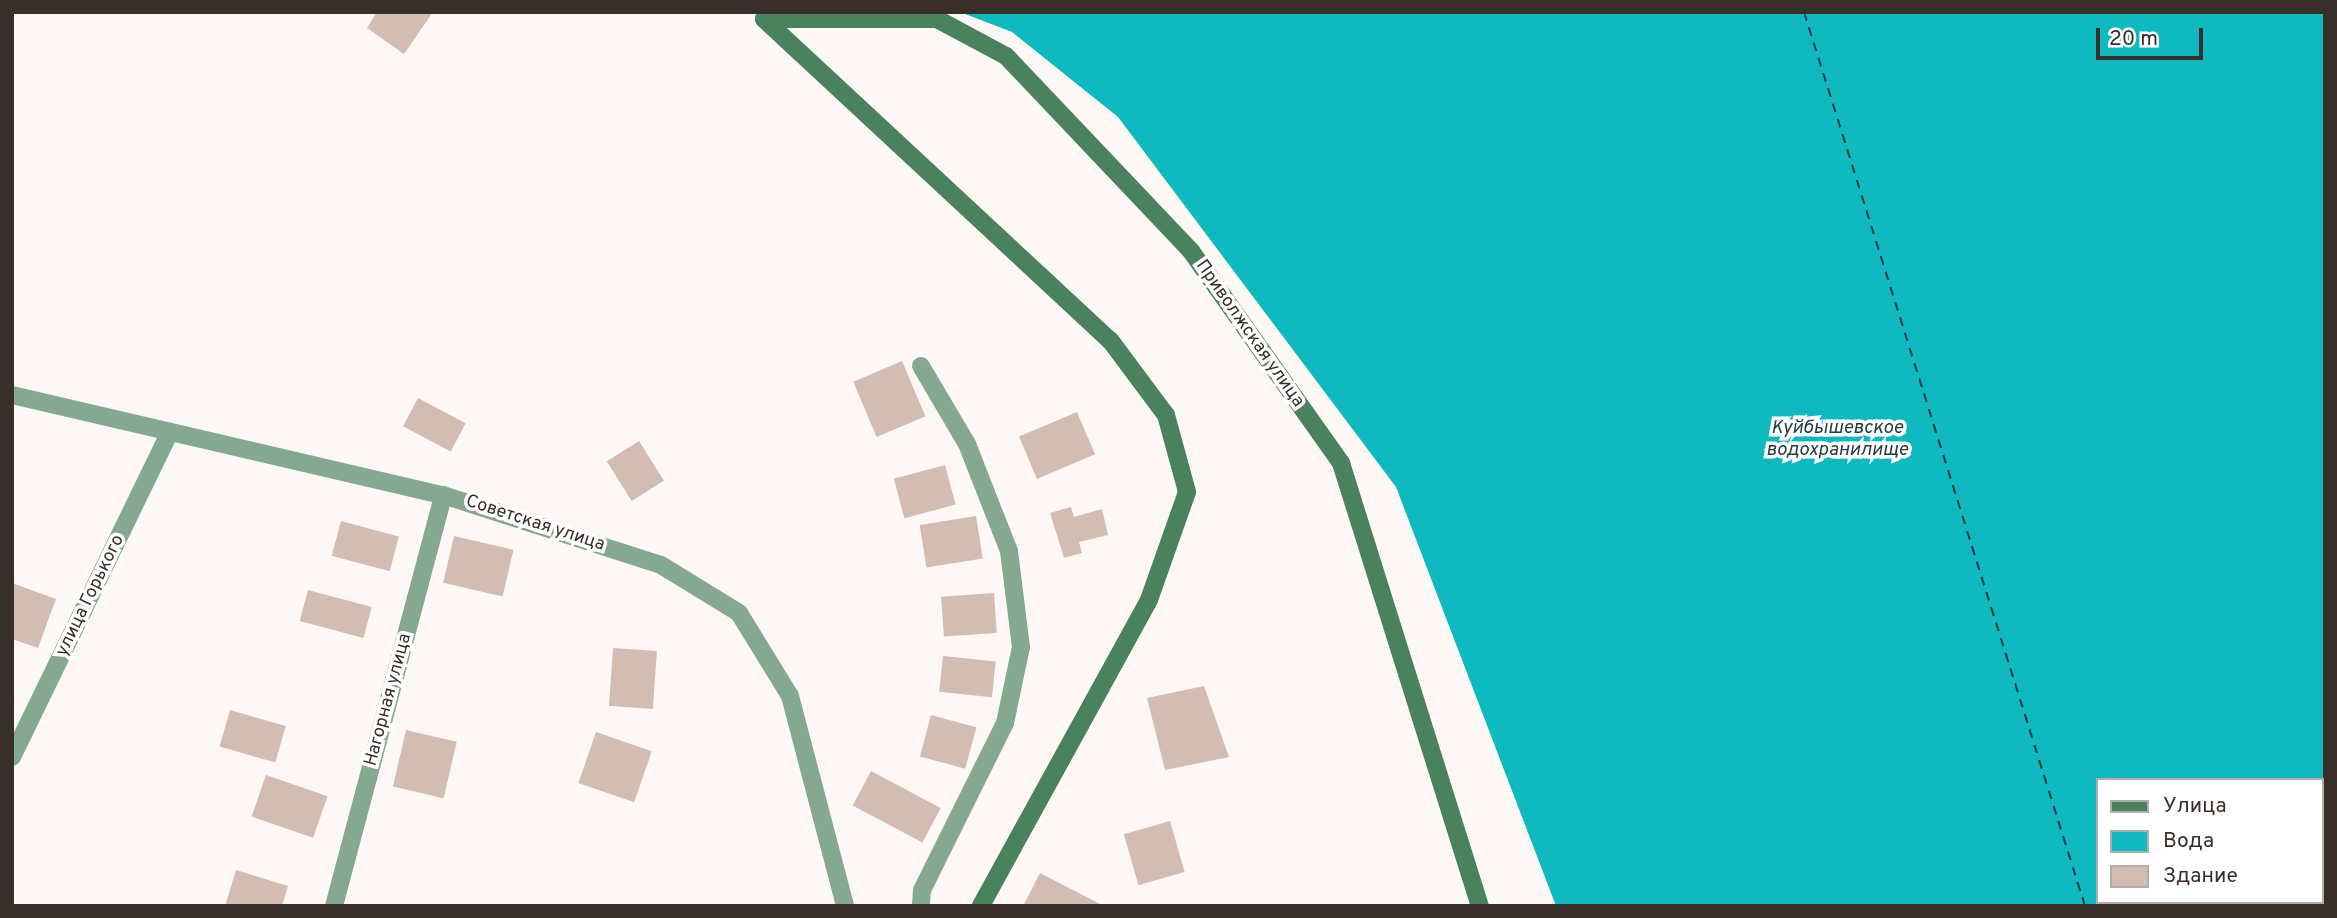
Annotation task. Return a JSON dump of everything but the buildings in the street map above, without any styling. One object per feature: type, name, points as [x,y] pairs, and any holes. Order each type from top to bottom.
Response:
[{"type":"street","points":[[758,16],[1110,340],[1166,415],[1187,492],[1149,600],[981,906]]},
{"type":"street","name":"Приволжская улица","points":[[758,16],[937,19],[1006,55],[1191,251],[1340,463],[1480,906]]},
{"type":"street","points":[[921,366],[967,444],[1009,551],[1021,647],[1005,723],[922,890],[921,906]]},
{"type":"street","name":"Советская улица","points":[[12,395],[169,434],[443,495],[661,565],[739,613],[790,696],[845,906]]},
{"type":"street","name":"улица Горького","points":[[12,757],[169,434]]},
{"type":"street","name":"Нагорная улица","points":[[334,906],[443,495]]},
{"type":"water","name":"Куйбышевское водохранилище","points":[[960,12],[2325,12],[2325,906],[1556,906],[1396,487],[1118,117],[1012,32]]},
{"type":"ferry route","points":[[1804,12],[2085,906]]}]
